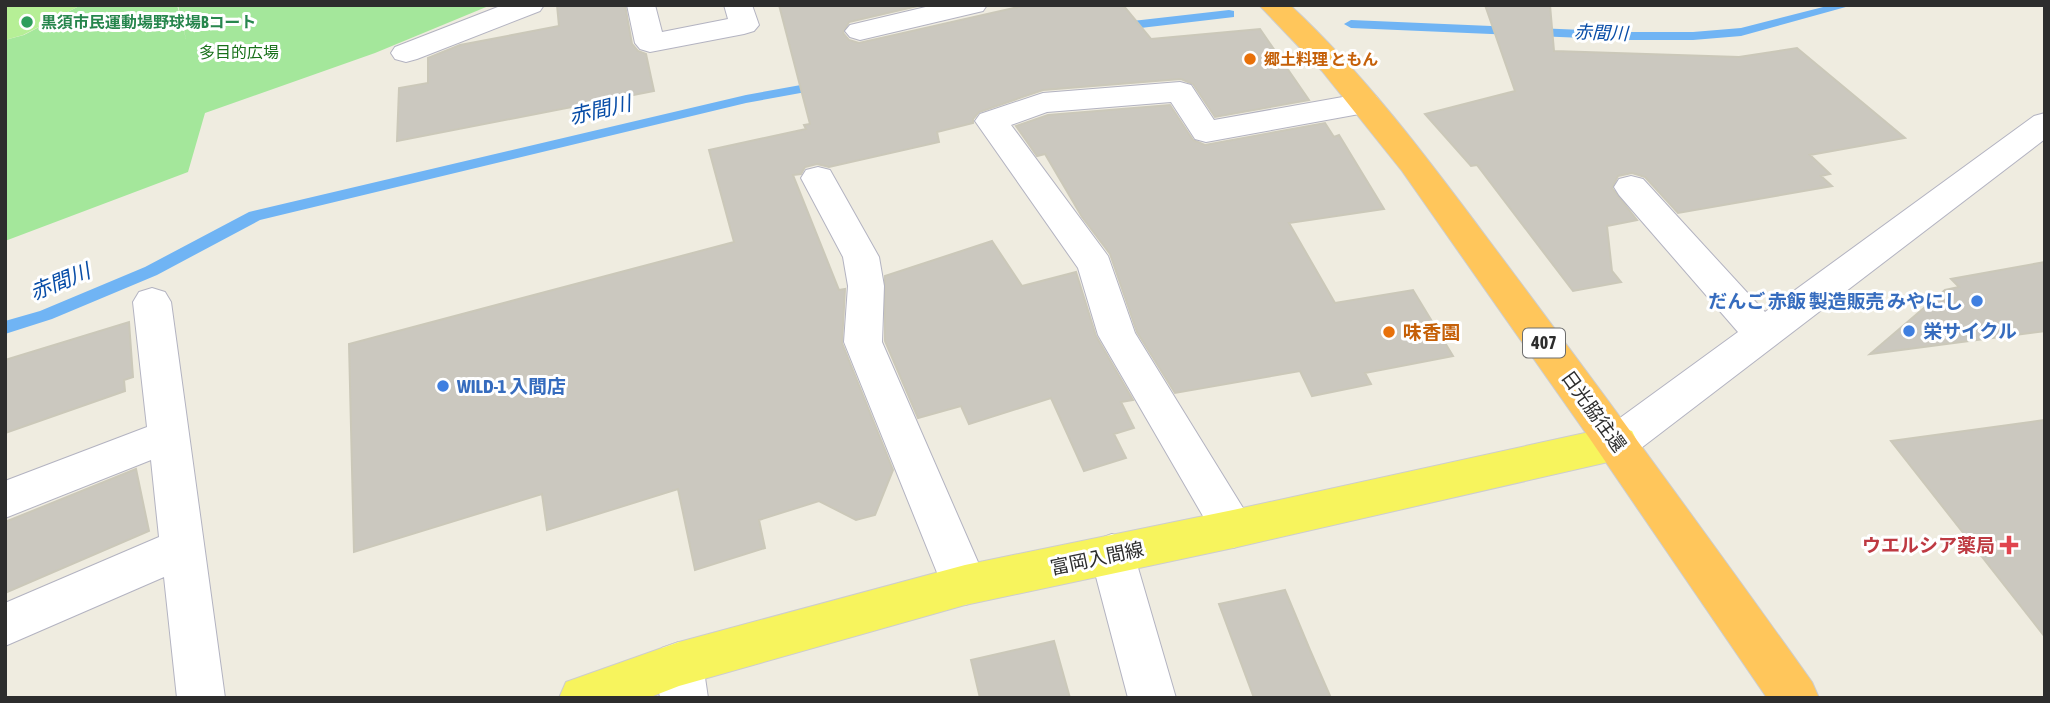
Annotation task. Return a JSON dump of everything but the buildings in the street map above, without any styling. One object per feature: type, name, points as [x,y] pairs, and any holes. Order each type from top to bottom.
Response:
[{"type":"highway","name":"日光脇往還","points":[[1273,5],[1326,56],[1400,146],[1618,443],[1795,698]]},
{"type":"main road","name":"富岡入間線","points":[[583,698],[682,681],[965,585],[1233,529],[1618,443]]},
{"type":"street","points":[[406,53],[530,5]]},
{"type":"street","points":[[641,5],[650,43],[744,25],[738,5]]},
{"type":"street","points":[[860,31],[973,5]]},
{"type":"street","points":[[1233,529],[1117,335],[1095,265],[991,121],[1044,103],[1181,92],[1206,132],[1365,103]]},
{"type":"street","points":[[1618,443],[1761,333],[2045,123]]},
{"type":"street","points":[[818,178],[861,257],[866,286],[863,342],[965,585]]},
{"type":"street","points":[[1631,187],[1761,333]]},
{"type":"street","points":[[152,302],[201,698]]},
{"type":"street","points":[[5,499],[169,436]]},
{"type":"street","points":[[5,625],[182,548]]},
{"type":"street","points":[[1112,554],[1152,698]]},
{"type":"green space","name":"黒須市民運動場野球場Bコート","points":[[5,5],[81,5],[23,35],[5,40]]},
{"type":"green space","name":"多目的広場","points":[[81,5],[177,5],[186,39],[178,5],[491,5],[375,53],[205,113],[188,172],[5,241],[5,40],[24,35]]},
{"type":"waterway","name":"赤間川","points":[[1351,24],[1631,36],[1693,36],[1741,32],[1847,5]]},
{"type":"waterway","name":"赤間川","points":[[1115,27],[1229,14]]},
{"type":"waterway","name":"赤間川","points":[[5,328],[46,315],[151,271],[255,216],[746,99],[823,85]]},
{"type":"place","name":"黒須市民運動場野球場Bコート","points":[[27,22]]},
{"type":"place","name":"郷土料理 ともん","points":[[1250,59]]},
{"type":"place","name":"だんご 赤飯 製造販売 みやにし","points":[[1977,301]]},
{"type":"place","name":"栄サイクル","points":[[1909,331]]},
{"type":"place","name":"味香園","points":[[1389,332]]},
{"type":"place","name":"WILD-1 入間店","points":[[443,386]]},
{"type":"place","name":"ウエルシア薬局","points":[[2009,545]]}]
